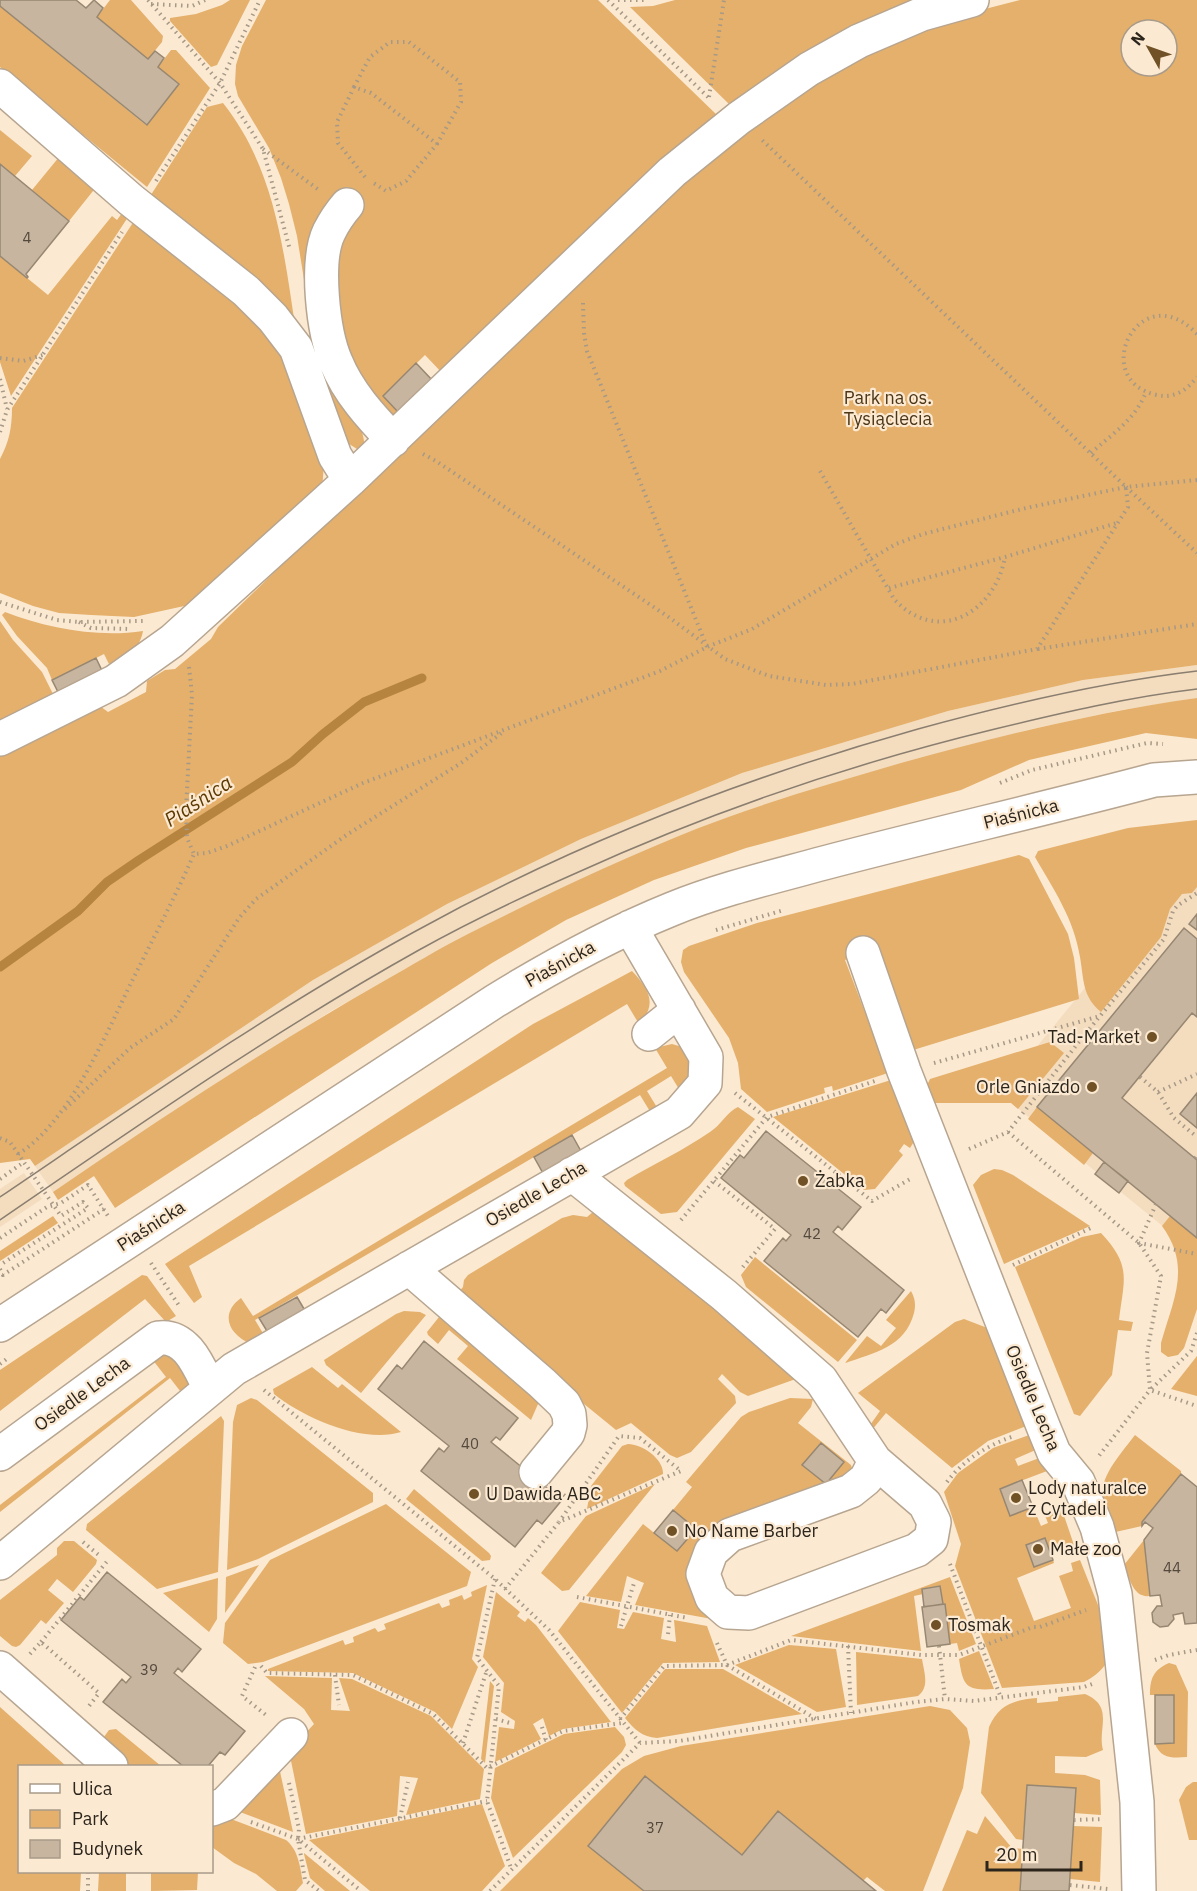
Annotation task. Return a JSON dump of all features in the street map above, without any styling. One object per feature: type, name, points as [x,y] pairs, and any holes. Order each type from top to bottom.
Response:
[{"type":"street","points":[[0,739],[116,681],[164,630],[350,480],[672,172],[726,110],[809,69],[859,41],[922,14],[972,0]]},
{"type":"street","points":[[0,86],[132,200],[246,291],[273,318],[296,348],[335,456],[350,480]]},
{"type":"street","points":[[345,206],[328,233],[321,270],[323,314],[336,362],[363,409],[393,440]]},
{"type":"street","name":"Piaśnicka","points":[[0,1325],[495,1001],[551,967],[630,927],[674,908],[726,890],[870,851],[1154,780],[1197,777]]},
{"type":"street","name":"Osiedle Lecha","points":[[0,1563],[222,1379],[409,1268],[679,1113],[705,1083],[706,1057],[630,927]]},
{"type":"street","name":"Osiedle Lecha","points":[[863,953],[904,1071],[1042,1426],[1054,1453],[1078,1482],[1097,1527],[1115,1594],[1137,1802],[1126,1890]]},
{"type":"street","points":[[649,1034],[679,1010]]},
{"type":"street","points":[[572,1174],[724,1295],[821,1380],[875,1461],[925,1504],[934,1522],[931,1539],[917,1550],[749,1613],[728,1612],[712,1598],[703,1574],[711,1552],[730,1535],[851,1491],[866,1479],[875,1461]]},
{"type":"street","points":[[409,1268],[564,1404],[569,1414],[568,1433],[536,1472]]},
{"type":"street","name":"Osiedle Lecha","points":[[0,1454],[158,1338],[170,1336],[181,1342],[196,1361],[222,1379]]},
{"type":"street","points":[[13,1664],[109,1765]]},
{"type":"street","points":[[214,1808],[225,1804],[286,1741]]},
{"type":"path","points":[[149,2],[192,6],[206,0]]},
{"type":"path","points":[[608,0],[708,98],[726,110],[1197,553]]},
{"type":"path","points":[[618,0],[645,0]]},
{"type":"path","points":[[708,98],[724,0]]},
{"type":"path","points":[[149,2],[220,83],[263,149],[292,255]]},
{"type":"path","points":[[390,42],[409,42],[460,82],[461,102],[437,144],[406,181],[386,191],[368,179],[338,143],[337,122],[354,87],[370,57],[390,42]]},
{"type":"path","points":[[354,87],[371,93],[437,144]]},
{"type":"path","points":[[263,149],[345,206]]},
{"type":"path","points":[[586,253],[583,313],[587,351],[707,647]]},
{"type":"path","points":[[1197,334],[1187,323],[1173,317],[1159,316],[1145,320],[1133,329],[1125,342],[1123,357],[1126,371],[1134,384],[1146,392],[1160,396],[1175,394],[1188,388],[1197,377]]},
{"type":"path","points":[[0,358],[22,361],[43,355]]},
{"type":"path","points":[[0,379],[8,410]]},
{"type":"path","points":[[1091,453],[1132,417],[1140,408],[1146,392]]},
{"type":"path","points":[[393,440],[436,461],[670,618],[725,659],[769,676],[839,686],[1037,649],[1197,624]]},
{"type":"path","points":[[820,471],[890,588],[894,599],[920,619],[942,621],[965,616],[981,606],[993,590],[1002,572],[1005,557]]},
{"type":"path","points":[[194,854],[207,853],[227,846],[363,783],[660,671],[707,647],[752,629],[896,544],[922,534],[1026,508],[1126,487],[1197,480]]},
{"type":"path","points":[[1037,649],[1128,507],[1126,487]]},
{"type":"path","points":[[890,588],[1118,523]]},
{"type":"path","points":[[0,602],[57,620],[164,630],[189,663],[192,694],[186,810],[187,838],[194,854],[99,1049],[61,1114]]},
{"type":"path","points":[[79,622],[91,628],[164,630]]},
{"type":"path","points":[[18,1154],[37,1141],[61,1114],[130,1048],[174,1019],[239,918],[256,899],[348,834],[461,763],[509,728]]},
{"type":"path","points":[[731,1089],[872,1201],[939,1162],[1008,1132],[1164,939],[1173,911],[1197,894]]},
{"type":"path","points":[[715,931],[791,908]]},
{"type":"path","points":[[1086,1033],[1093,1039]]},
{"type":"path","points":[[1158,1092],[1197,1074]]},
{"type":"path","points":[[1140,1077],[1158,1092],[1174,1118],[1197,1137]]},
{"type":"path","points":[[680,1221],[767,1117]]},
{"type":"path","points":[[1008,1132],[1139,1243],[1161,1276],[1147,1353],[1150,1390]]},
{"type":"path","points":[[0,1138],[10,1142],[54,1205],[61,1216],[83,1202],[88,1208],[0,1267],[3,1275],[105,1211],[88,1185],[61,1203],[54,1205],[47,1206],[0,1238]]},
{"type":"path","points":[[0,1179],[24,1162]]},
{"type":"path","points":[[714,1181],[775,1229],[739,1272]]},
{"type":"path","points":[[1139,1243],[1156,1204]]},
{"type":"path","points":[[983,1278],[1094,1227]]},
{"type":"path","points":[[1139,1243],[1197,1254]]},
{"type":"path","points":[[146,1267],[161,1257]]},
{"type":"path","points":[[151,1263],[182,1310]]},
{"type":"path","points":[[1078,1482],[1150,1390],[1191,1351],[1197,1333]]},
{"type":"path","points":[[0,1364],[9,1358]]},
{"type":"path","points":[[222,1379],[272,1396],[495,1579],[549,1630],[640,1743]]},
{"type":"path","points":[[1150,1390],[1197,1406]]},
{"type":"path","points":[[945,1485],[956,1471],[991,1444],[1042,1426]]},
{"type":"path","points":[[505,1588],[559,1522],[619,1436],[640,1438],[681,1471],[559,1522]]},
{"type":"path","points":[[83,1542],[100,1556]]},
{"type":"path","points":[[954,1554],[950,1564],[1001,1698]]},
{"type":"path","points":[[13,1664],[41,1642],[109,1559]]},
{"type":"path","points":[[495,1579],[477,1658],[499,1686],[487,1801],[511,1868]]},
{"type":"path","points":[[621,1626],[634,1583]]},
{"type":"path","points":[[921,1655],[959,1655],[1088,1609]]},
{"type":"path","points":[[668,1634],[670,1615]]},
{"type":"path","points":[[41,1642],[99,1693]]},
{"type":"path","points":[[939,1646],[945,1698]]},
{"type":"path","points":[[848,1647],[851,1713]]},
{"type":"path","points":[[490,1891],[640,1743],[679,1741],[945,1698],[974,1701],[1084,1687],[1169,1655],[1197,1650]]},
{"type":"path","points":[[261,1666],[267,1673],[353,1675],[433,1714],[487,1768],[563,1731],[622,1721],[664,1666],[727,1665],[816,1719]]},
{"type":"path","points":[[255,1667],[242,1695],[286,1741],[299,1829],[298,1839],[306,1880],[319,1891]]},
{"type":"path","points":[[463,1743],[487,1670]]},
{"type":"path","points":[[335,1675],[339,1705]]},
{"type":"path","points":[[496,1719],[510,1723]]},
{"type":"path","points":[[542,1727],[546,1740]]},
{"type":"path","points":[[400,1818],[408,1782]]},
{"type":"path","points":[[298,1839],[487,1801]]},
{"type":"path","points":[[214,1808],[298,1839],[361,1891]]},
{"type":"path","points":[[88,1873],[88,1891]]},
{"type":"path","points":[[1070,1885],[1126,1890]]},
{"type":"shaded area","points":[[1197,665],[1197,698],[1116,711],[1027,730],[696,829],[465,936],[331,1011],[53,1192],[35,1166],[313,980],[447,904],[581,839],[742,773],[948,711],[1083,680]]},
{"type":"shaded area","points":[[1197,851],[1197,1254],[999,1093]]},
{"type":"shaded area","points":[[24,1173],[42,1199],[0,1227],[0,1189]]},
{"type":"green space","points":[[110,0],[131,0],[163,36],[162,42],[148,59],[97,17]]},
{"type":"green space","points":[[230,0],[250,0],[217,65],[211,67],[170,21],[170,18],[196,14]]},
{"type":"green space","points":[[266,0],[598,0],[718,116],[674,151],[444,375],[425,355],[383,396],[401,415],[391,421],[379,414],[352,376],[333,315],[330,274],[332,249],[353,210],[340,200],[317,242],[313,265],[313,284],[318,324],[328,363],[361,429],[365,454],[346,442],[315,365],[311,323],[297,236],[289,204],[269,148],[238,96],[235,84],[236,65],[242,46]]},
{"type":"green space","points":[[675,0],[931,0],[731,106],[630,7],[653,6]]},
{"type":"green space","name":"Park na os. Tysiąclecia","points":[[1020,0],[1197,0],[1197,665],[1083,680],[948,711],[742,773],[581,839],[447,904],[313,980],[35,1166],[30,1159],[0,1163],[0,753],[100,706],[108,712],[146,692],[147,681],[165,670],[175,669],[211,639],[218,627],[657,200],[773,105],[923,25]]},
{"type":"green space","points":[[0,6],[146,125],[179,85],[158,67],[171,50],[176,50],[210,88],[147,187],[0,67]]},
{"type":"green space","points":[[223,103],[254,154],[274,208],[295,325],[149,198],[207,107]]},
{"type":"green space","points":[[0,130],[32,156],[15,176],[0,164]]},
{"type":"green space","points":[[64,151],[101,181],[69,221],[32,190]]},
{"type":"green space","points":[[125,209],[130,214],[11,396],[0,362],[0,256],[48,295],[112,216],[117,220]]},
{"type":"green space","points":[[136,218],[248,309],[276,342],[324,462],[322,492],[207,601],[134,617],[59,613],[0,593],[0,459],[9,435],[12,408]]},
{"type":"green space","points":[[5,612],[38,623],[72,630],[108,633],[143,631],[135,648],[121,658],[109,664],[104,654],[52,680],[47,668],[17,636],[2,615]]},
{"type":"green space","points":[[0,621],[13,640],[42,672],[56,700],[0,726]]},
{"type":"green space","points":[[1197,698],[1197,739],[1146,733],[1029,760],[961,790],[746,848],[654,880],[566,920],[492,963],[115,1208],[94,1176],[58,1200],[53,1192],[216,1083],[384,981],[466,935],[638,853],[747,811],[901,763],[1048,726],[1122,710]]},
{"type":"green space","points":[[1197,820],[1197,887],[1192,893],[1182,894],[1170,909],[1161,937],[1101,1012],[1087,994],[1073,930],[1035,857],[1038,851],[1128,828]]},
{"type":"green space","points":[[1019,855],[1029,859],[1068,934],[1074,958],[1079,999],[910,1051],[871,949],[845,960],[888,1073],[833,1091],[832,1086],[824,1088],[825,1093],[767,1112],[741,1089],[738,1063],[729,1038],[684,972],[681,962],[683,950],[757,923]]},
{"type":"green space","points":[[632,971],[647,990],[650,1003],[645,1017],[639,1024],[627,1004],[189,1266],[202,1297],[194,1303],[165,1264],[533,1024]]},
{"type":"green space","points":[[1050,1042],[1064,1053],[1018,1109],[1011,1103],[930,1103],[925,1089],[930,1079]]},
{"type":"green space","points":[[672,1044],[682,1047],[696,1070],[682,1094],[671,1076],[647,1091],[658,1109],[651,1113],[640,1095],[255,1320],[267,1340],[251,1344],[232,1330],[230,1311],[241,1298],[253,1316],[667,1068],[655,1048]]},
{"type":"green space","points":[[891,1080],[915,1140],[910,1148],[904,1144],[899,1151],[903,1155],[875,1189],[864,1190],[773,1117]]},
{"type":"green space","points":[[738,1107],[755,1119],[677,1212],[661,1214],[625,1186],[624,1183],[627,1180],[710,1132]]},
{"type":"green space","points":[[1037,1107],[1093,1153],[1084,1165],[1028,1119]]},
{"type":"green space","points":[[994,1169],[1013,1175],[1090,1226],[1004,1264],[973,1185],[981,1175]]},
{"type":"green space","points":[[600,1206],[807,1375],[748,1396],[740,1392],[722,1374],[718,1379],[735,1396],[736,1403],[691,1452],[677,1458],[670,1455],[631,1423],[616,1430],[454,1298],[463,1287],[468,1275],[562,1218],[573,1215],[587,1217]]},
{"type":"green space","points":[[53,1216],[58,1223],[0,1261],[0,1251]]},
{"type":"green space","points":[[1170,1216],[1197,1238],[1197,1309],[1184,1348],[1178,1355],[1168,1357],[1161,1352],[1161,1343],[1174,1298],[1178,1270],[1171,1241],[1162,1226]]},
{"type":"green space","points":[[1101,1233],[1122,1264],[1124,1283],[1119,1320],[1133,1322],[1131,1331],[1118,1330],[1112,1375],[1080,1416],[1074,1414],[1015,1267],[1082,1237]]},
{"type":"green space","points":[[755,1257],[857,1340],[838,1362],[746,1287],[741,1275]]},
{"type":"green space","points":[[142,1275],[147,1276],[176,1316],[166,1322],[145,1299],[0,1411],[0,1370]]},
{"type":"green space","points":[[911,1291],[915,1310],[904,1334],[877,1352],[845,1363],[867,1336],[881,1346],[896,1328],[886,1320]]},
{"type":"green space","points":[[404,1311],[420,1312],[426,1315],[361,1393],[326,1365],[324,1360]]},
{"type":"green space","points":[[443,1312],[537,1395],[538,1404],[531,1420],[457,1359],[468,1346],[449,1330],[438,1344],[428,1335],[427,1332]]},
{"type":"green space","points":[[964,1319],[990,1329],[1029,1425],[988,1441],[952,1468],[886,1413],[871,1431],[868,1428],[880,1411],[858,1393],[955,1322]]},
{"type":"green space","points":[[163,1353],[173,1354],[192,1381],[184,1396],[170,1378],[0,1512],[0,1505],[166,1377],[152,1359]]},
{"type":"green space","points":[[1197,1356],[1197,1396],[1171,1389]]},
{"type":"green space","points":[[312,1367],[338,1388],[342,1384],[401,1432],[386,1435],[352,1432],[317,1420],[274,1394],[273,1389]]},
{"type":"green space","points":[[251,1398],[257,1400],[373,1493],[373,1502],[258,1559],[227,1570],[233,1422],[237,1405]]},
{"type":"green space","points":[[790,1398],[813,1399],[811,1407],[798,1423],[851,1465],[852,1475],[728,1523],[712,1619],[635,1605],[644,1583],[627,1576],[621,1602],[586,1596],[643,1524],[677,1551],[695,1529],[673,1510],[692,1487],[686,1482],[741,1417]]},
{"type":"green space","points":[[221,1416],[224,1421],[218,1572],[157,1589],[86,1530],[87,1524]]},
{"type":"green space","points":[[1032,1434],[1038,1449],[1015,1459],[1018,1466],[1042,1457],[1047,1471],[1000,1489],[1010,1515],[1033,1507],[1041,1526],[1048,1523],[1044,1513],[1061,1507],[1074,1545],[1051,1554],[1045,1538],[1026,1545],[1034,1567],[1053,1560],[1054,1563],[1017,1578],[1034,1621],[1071,1608],[1059,1576],[1073,1571],[1071,1563],[1080,1560],[1112,1640],[1112,1647],[1108,1660],[1101,1670],[1084,1682],[1002,1688],[955,1566],[961,1544],[944,1492],[958,1473],[993,1448]]},
{"type":"green space","points":[[1135,1435],[1181,1471],[1181,1474],[1142,1522],[1142,1526],[1111,1533],[1104,1513],[1102,1492],[1104,1483],[1112,1466]]},
{"type":"green space","points":[[628,1444],[651,1453],[660,1463],[663,1474],[587,1509],[591,1486],[622,1446]]},
{"type":"green space","points":[[655,1484],[569,1590],[562,1591],[541,1573],[586,1516]]},
{"type":"green space","points":[[414,1489],[489,1553],[490,1560],[482,1561],[406,1499]]},
{"type":"green space","points":[[386,1504],[471,1572],[467,1586],[263,1662],[248,1664],[223,1643],[225,1623],[270,1560]]},
{"type":"green space","points":[[1144,1540],[1150,1596],[1144,1596],[1136,1591],[1124,1565]]},
{"type":"green space","points":[[64,1541],[74,1541],[97,1560],[96,1564],[73,1592],[57,1579],[48,1590],[64,1603],[46,1624],[41,1620],[20,1645],[12,1646],[0,1636],[0,1600],[57,1555],[57,1548]]},
{"type":"green space","points":[[259,1565],[225,1613],[226,1577]]},
{"type":"green space","points":[[950,1577],[976,1644],[959,1651],[957,1643],[950,1644],[945,1604],[943,1604],[940,1586],[922,1589],[923,1594],[914,1596],[921,1651],[791,1636]]},
{"type":"green space","points":[[218,1578],[217,1619],[209,1632],[163,1593]]},
{"type":"green space","points":[[487,1585],[472,1659],[478,1667],[452,1729],[435,1712],[353,1673],[268,1671],[268,1669],[343,1640],[345,1645],[354,1642],[353,1637],[375,1628],[378,1632],[386,1629],[384,1624],[439,1603],[442,1608],[450,1605],[449,1600],[462,1595],[464,1600],[472,1596],[471,1592]]},
{"type":"green space","points":[[496,1592],[520,1612],[517,1616],[525,1622],[528,1618],[536,1625],[611,1722],[563,1729],[549,1736],[543,1718],[533,1724],[541,1739],[495,1762],[499,1727],[514,1729],[515,1721],[501,1712],[504,1683],[483,1657]]},
{"type":"green space","points":[[580,1602],[620,1610],[617,1628],[624,1629],[633,1612],[664,1618],[661,1639],[676,1642],[674,1620],[707,1626],[720,1662],[663,1663],[622,1713],[558,1631]]},
{"type":"green space","points":[[789,1645],[836,1649],[846,1707],[817,1712],[735,1665]]},
{"type":"green space","points":[[979,1651],[994,1689],[972,1688],[964,1681],[959,1659]]},
{"type":"green space","points":[[856,1652],[922,1659],[925,1684],[922,1692],[918,1696],[857,1705]]},
{"type":"green space","points":[[1169,1663],[1176,1665],[1188,1692],[1187,1757],[1164,1755],[1155,1744],[1174,1743],[1174,1695],[1150,1695],[1153,1676]]},
{"type":"green space","points":[[665,1669],[723,1669],[802,1714],[657,1738],[647,1736],[635,1729],[625,1718]]},
{"type":"green space","points":[[265,1676],[332,1678],[331,1710],[350,1711],[339,1678],[352,1679],[431,1716],[484,1769],[480,1799],[406,1815],[418,1778],[400,1776],[397,1816],[306,1834],[289,1751],[314,1724],[304,1709]]},
{"type":"green space","points":[[490,1681],[494,1686],[485,1763],[481,1759]]},
{"type":"green space","points":[[1085,1694],[1100,1705],[1103,1719],[1103,1750],[1086,1757],[1055,1756],[1055,1773],[1085,1775],[1100,1780],[1101,1815],[1074,1813],[1075,1788],[1027,1785],[1023,1840],[1016,1839],[981,1793],[989,1727],[997,1713],[1014,1702],[1037,1698],[1037,1703],[1058,1701],[1058,1697]]},
{"type":"green space","points":[[930,1706],[950,1710],[967,1728],[970,1742],[963,1788],[923,1891],[885,1891],[867,1877],[863,1881],[778,1811],[742,1855],[645,1776],[588,1845],[644,1891],[500,1891],[622,1769],[644,1756],[681,1746]]},
{"type":"green space","points":[[0,1707],[65,1765],[18,1765],[18,1873],[81,1873],[80,1891],[0,1891]]},
{"type":"green space","points":[[615,1727],[624,1737],[626,1745],[622,1752],[513,1858],[491,1798],[495,1768],[564,1734]]},
{"type":"green space","points":[[116,1729],[160,1765],[123,1765],[98,1745],[109,1730]]},
{"type":"green space","points":[[278,1762],[293,1832],[232,1809]]},
{"type":"green space","points":[[1197,1782],[1197,1840],[1189,1840],[1179,1800],[1186,1787]]},
{"type":"green space","points":[[482,1804],[505,1866],[482,1891],[370,1891],[309,1840]]},
{"type":"green space","points":[[223,1816],[286,1840],[294,1849],[303,1883],[296,1891],[277,1891],[256,1874],[234,1863],[213,1848],[213,1821]]},
{"type":"green space","points":[[985,1816],[1012,1848],[1023,1849],[1020,1891],[942,1891],[967,1830],[977,1834]]},
{"type":"green space","points":[[1073,1826],[1102,1827],[1100,1882],[1070,1879]]},
{"type":"green space","points":[[304,1853],[350,1891],[325,1891],[310,1878]]},
{"type":"green space","points":[[99,1873],[126,1873],[126,1891],[98,1891]]},
{"type":"green space","points":[[151,1873],[198,1873],[197,1890],[151,1891]]},
{"type":"building","points":[[0,0],[76,0],[86,8],[94,0],[103,8],[97,17],[148,59],[155,51],[164,58],[158,67],[179,84],[147,125],[0,6]]},
{"type":"building","points":[[0,164],[69,221],[26,274],[27,278],[0,256]]},
{"type":"building","points":[[416,363],[432,380],[398,412],[383,396]]},
{"type":"building","points":[[96,658],[105,677],[61,698],[52,680]]},
{"type":"building","points":[[1197,914],[1197,930],[1189,924]]},
{"type":"building","name":"Orle Gniazdo","points":[[1184,928],[1197,939],[1197,1017],[1192,1013],[1122,1098],[1197,1160],[1197,1238],[1037,1107]]},
{"type":"building","points":[[1197,1093],[1197,1128],[1180,1114]]},
{"type":"building","points":[[766,1131],[861,1207],[842,1230],[838,1226],[833,1232],[904,1290],[886,1313],[881,1309],[858,1337],[764,1261],[783,1238],[786,1241],[791,1235],[721,1178],[740,1155],[744,1158]]},
{"type":"building","points":[[572,1135],[582,1153],[544,1175],[534,1157]]},
{"type":"building","points":[[1104,1162],[1128,1181],[1119,1193],[1095,1174]]},
{"type":"building","points":[[297,1297],[307,1314],[270,1336],[259,1318]]},
{"type":"building","points":[[424,1341],[518,1418],[500,1440],[496,1437],[491,1442],[562,1500],[542,1524],[537,1520],[515,1547],[421,1471],[439,1448],[444,1452],[449,1446],[378,1389],[397,1365],[402,1369]]},
{"type":"building","points":[[821,1443],[844,1462],[826,1484],[802,1465]]},
{"type":"building","points":[[1181,1474],[1197,1487],[1197,1623],[1185,1624],[1183,1613],[1173,1615],[1174,1619],[1168,1626],[1160,1627],[1153,1622],[1152,1613],[1157,1606],[1162,1606],[1160,1595],[1150,1596],[1144,1540],[1153,1528],[1145,1522],[1142,1526],[1142,1522]]},
{"type":"building","name":"Lody naturalce z Cytadeli","points":[[1022,1480],[1033,1507],[1010,1516],[1000,1489]]},
{"type":"building","points":[[673,1510],[696,1529],[677,1551],[654,1533]]},
{"type":"building","name":"Małe zoo","points":[[1045,1538],[1053,1560],[1034,1567],[1026,1545]]},
{"type":"building","points":[[107,1572],[201,1649],[182,1672],[178,1668],[174,1673],[245,1731],[225,1755],[220,1752],[209,1765],[182,1765],[103,1702],[122,1679],[126,1683],[131,1677],[61,1620],[80,1597],[84,1600]]},
{"type":"building","points":[[940,1586],[943,1604],[924,1607],[922,1589]]},
{"type":"building","name":"Tosmak","points":[[945,1604],[950,1644],[927,1647],[922,1607]]},
{"type":"building","points":[[1155,1695],[1174,1695],[1174,1743],[1155,1744]]},
{"type":"building","points":[[645,1776],[742,1855],[778,1811],[876,1891],[644,1891],[588,1846]]},
{"type":"building","points":[[1027,1785],[1076,1788],[1069,1891],[1020,1891]]},
{"type":"waterway","name":"Piaśnica","points":[[0,967],[78,911],[107,882],[292,762],[364,702],[422,678]]},
{"type":"tram line","points":[[0,1197],[256,1026],[360,962],[474,900],[597,842],[788,769],[918,729],[1056,695],[1127,681],[1197,671]]},
{"type":"tram line","points":[[0,1220],[206,1080],[365,981],[496,910],[625,851],[781,791],[887,758],[1070,711],[1146,696],[1197,689]]},
{"type":"place","name":"Tad-Market","points":[[1152,1037]]},
{"type":"place","name":"Orle Gniazdo","points":[[1092,1087]]},
{"type":"place","name":"Żabka","points":[[803,1181]]},
{"type":"place","name":"U Dawida ABC","points":[[474,1494]]},
{"type":"place","name":"Lody naturalce z Cytadeli","points":[[1016,1498]]},
{"type":"place","name":"No Name Barber","points":[[672,1531]]},
{"type":"place","name":"Małe zoo","points":[[1038,1549]]},
{"type":"place","name":"Tosmak","points":[[936,1625]]}]
